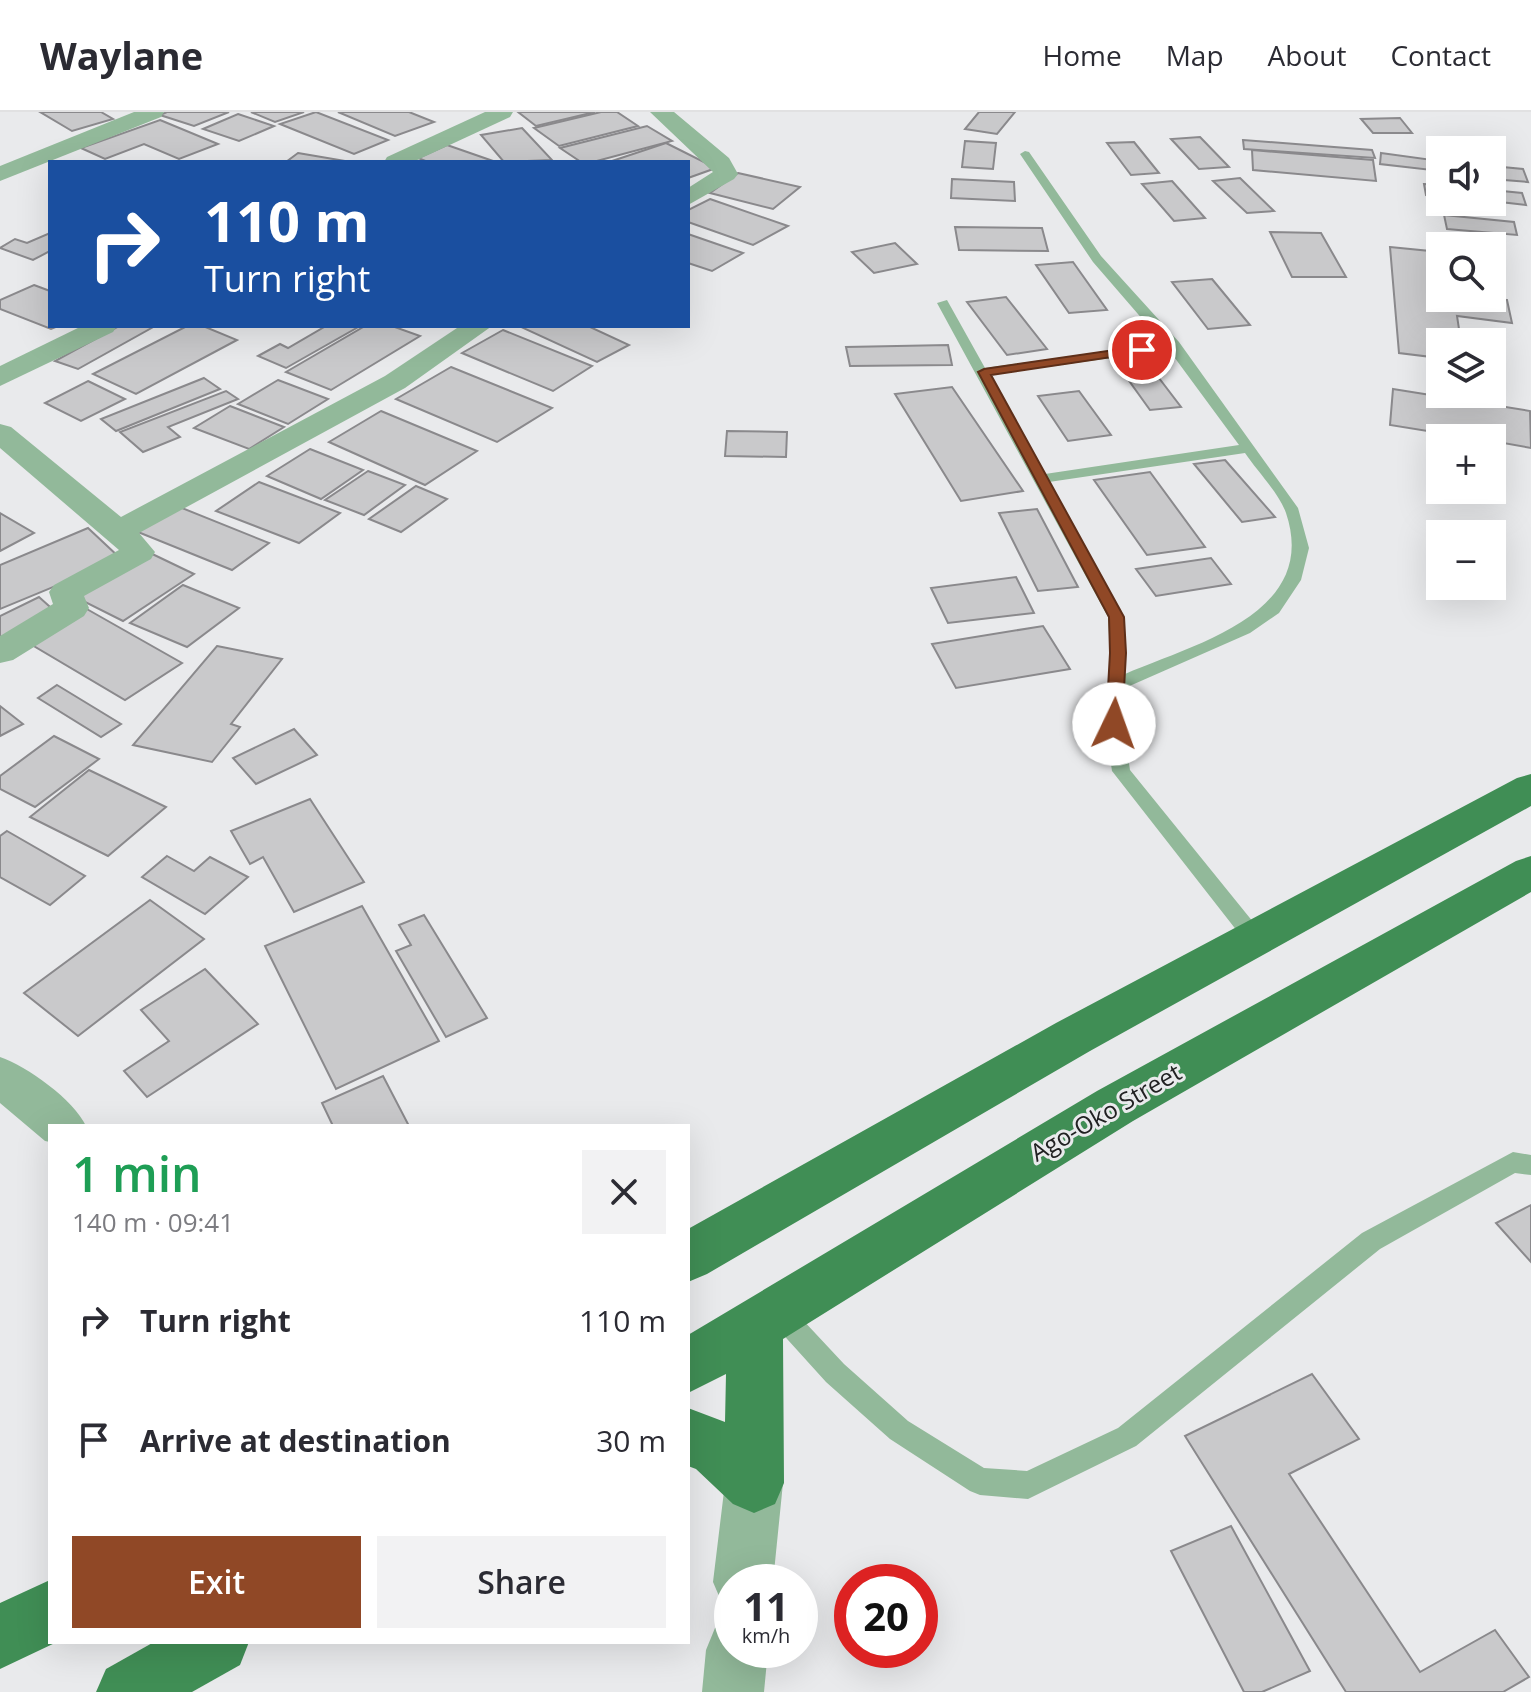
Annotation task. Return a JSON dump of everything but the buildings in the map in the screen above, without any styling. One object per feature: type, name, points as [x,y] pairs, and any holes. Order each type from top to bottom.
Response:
[{"type":"main road","points":[[690,1256],[1073,1037],[1531,788]]},
{"type":"main road","name":"Ago-Oko Street","points":[[690,1365],[1115,1106],[1531,872]]},
{"type":"main road","points":[[754,1483],[766,1318]]},
{"type":"main road","points":[[690,1438],[716,1448],[754,1483]]},
{"type":"main road","points":[[0,1637],[48,1613]]},
{"type":"street","points":[[0,174],[153,112]]},
{"type":"street","points":[[399,160],[502,112]]},
{"type":"street","points":[[661,112],[721,163],[726,174],[690,197]]},
{"type":"street","points":[[0,377],[99,328]]},
{"type":"street","points":[[119,531],[395,382],[475,328]]},
{"type":"street","points":[[0,433],[119,531],[139,552],[66,592],[72,608],[0,652]]},
{"type":"street","points":[[0,1076],[60,1124]]},
{"type":"street","points":[[745,1564],[754,1483]]},
{"type":"street","points":[[733,1692],[735,1668]]},
{"type":"lane","points":[[1025,154],[1097,259],[1174,345],[1293,511],[1301,548],[1293,580],[1273,609],[1244,629],[1116,685]]},
{"type":"lane","points":[[943,303],[984,372],[1116,617],[1114,724],[1121,771],[1255,939]]},
{"type":"lane","points":[[984,372],[1174,345]]},
{"type":"lane","points":[[1042,479],[1248,448]]},
{"type":"lane","points":[[766,1318],[899,1430],[980,1481],[1028,1485],[1127,1437],[1371,1241],[1513,1162],[1531,1165]]},
{"type":"route","points":[[1114,724],[1118,653],[1116,617],[984,372],[1142,350]]}]
